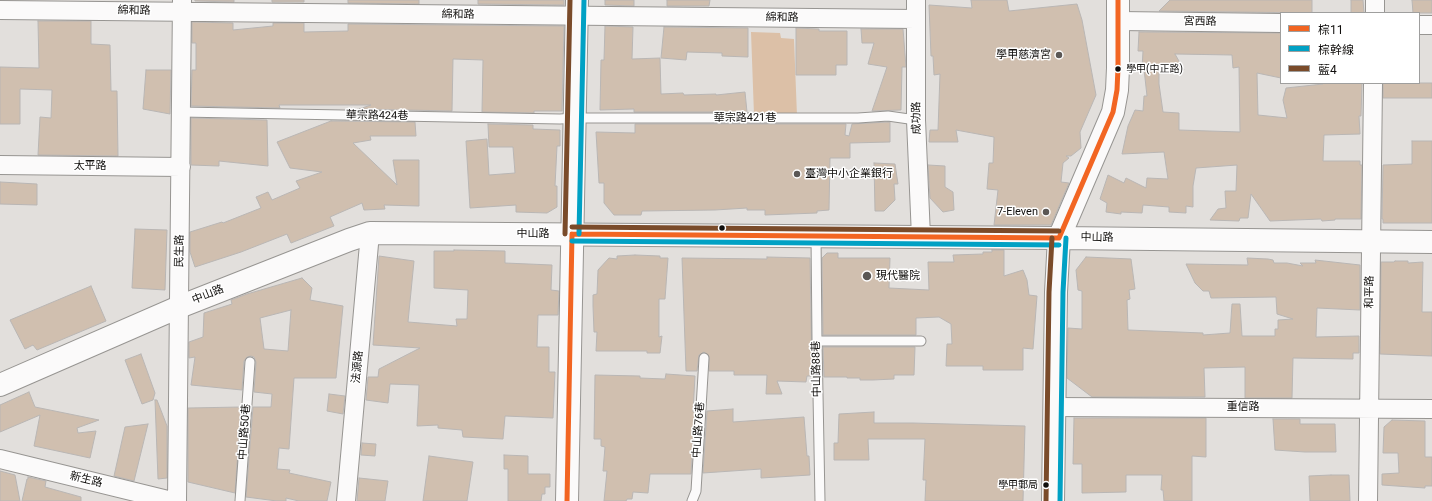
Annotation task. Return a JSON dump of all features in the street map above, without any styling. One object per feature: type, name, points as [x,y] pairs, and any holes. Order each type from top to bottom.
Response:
[{"type":"main road","points":[[567,501],[577,8]]},
{"type":"main road","points":[[1053,501],[1056,292],[1059,238],[1113,112],[1117,90],[1118,10]]},
{"type":"main road","name":"中山路","points":[[0,385],[179,307],[370,233],[1432,242]]},
{"type":"street","name":"成功路","points":[[916,0],[916,120],[921,237]]},
{"type":"street","points":[[1375,0],[1375,12]]},
{"type":"street","name":"綿和路","points":[[0,10],[182,6],[577,8],[916,19]]},
{"type":"street","name":"民生路","points":[[177,501],[182,6]]},
{"type":"street","name":"宮西路","points":[[1118,10],[1280,23]]},
{"type":"street","points":[[1420,25],[1432,25]]},
{"type":"street","name":"和平路","points":[[1368,501],[1368,408],[1374,84]]},
{"type":"street","name":"太平路","points":[[0,166],[180,167]]},
{"type":"street","name":"法源路","points":[[346,501],[370,233]]},
{"type":"street","name":"重信路","points":[[1054,407],[1432,409]]},
{"type":"street","name":"新生路","points":[[0,459],[172,501]]},
{"type":"lane","name":"華宗路424巷","points":[[181,112],[560,119],[574,118]]},
{"type":"lane","name":"華宗路421巷","points":[[574,118],[858,118],[888,116],[916,120]]},
{"type":"lane","name":"中山路88巷","points":[[816,236],[820,501]]},
{"type":"lane","points":[[817,341],[921,341]]},
{"type":"lane","name":"中山路76巷","points":[[692,501],[696,491],[704,358]]},
{"type":"lane","name":"中山路50巷","points":[[240,501],[250,362]]},
{"type":"shaded area","points":[[751,32],[780,33],[781,38],[794,39],[797,116],[754,115]]},
{"type":"building","points":[[234,0],[234,2],[195,1]]},
{"type":"building","points":[[272,0],[304,0],[304,2],[272,2]]},
{"type":"building","points":[[348,0],[419,0],[419,4],[348,3]]},
{"type":"building","points":[[478,0],[564,0],[564,5],[478,4]]},
{"type":"building","points":[[605,0],[634,0],[634,6],[605,5]]},
{"type":"building","points":[[667,0],[710,0],[709,6],[667,6]]},
{"type":"building","points":[[971,0],[1007,0],[1009,11],[1077,4],[1082,20],[1096,95],[1080,132],[1081,148],[1071,156],[1066,156],[1069,158],[1063,163],[1061,182],[1069,183],[1051,225],[994,225],[998,190],[987,189],[989,163],[993,163],[994,137],[956,130],[958,142],[929,142],[930,130],[938,130],[940,74],[934,75],[933,56],[931,56],[929,5],[972,8]]},
{"type":"building","points":[[1170,0],[1312,0],[1312,12],[1159,11]]},
{"type":"building","points":[[1351,0],[1363,0],[1364,12],[1351,12]]},
{"type":"building","points":[[1412,0],[1432,0],[1432,13],[1413,12]]},
{"type":"building","points":[[38,21],[91,21],[91,44],[110,45],[111,91],[117,91],[118,156],[38,155],[40,117],[51,118],[52,90],[20,89],[20,124],[0,124],[0,67],[39,68]]},
{"type":"building","points":[[192,22],[233,23],[233,30],[273,26],[273,23],[304,23],[304,32],[348,31],[348,24],[564,26],[562,111],[534,111],[534,113],[482,112],[483,60],[453,59],[452,111],[359,109],[371,105],[279,105],[280,108],[191,106],[192,70],[196,70],[196,43],[192,43]]},
{"type":"building","points":[[605,26],[633,27],[632,59],[660,58],[661,94],[683,93],[684,95],[716,95],[745,92],[747,112],[634,112],[634,109],[600,110],[601,60],[604,60]]},
{"type":"building","points":[[664,27],[748,28],[748,57],[722,56],[722,53],[687,52],[686,60],[661,58]]},
{"type":"building","points":[[796,28],[819,29],[819,31],[847,31],[847,65],[836,65],[836,75],[796,75]]},
{"type":"building","points":[[861,29],[903,29],[906,67],[902,67],[901,110],[872,111],[887,67],[868,64],[874,43],[862,43]]},
{"type":"building","points":[[1139,32],[1280,33],[1280,78],[1257,73],[1258,115],[1287,118],[1283,100],[1286,88],[1323,84],[1362,84],[1361,116],[1359,116],[1360,134],[1324,135],[1323,161],[1360,161],[1360,165],[1362,165],[1361,219],[1270,221],[1251,194],[1248,218],[1240,218],[1239,221],[1210,220],[1218,209],[1226,208],[1225,191],[1236,191],[1237,165],[1196,168],[1193,186],[1193,207],[1186,206],[1186,213],[1169,212],[1169,207],[1143,205],[1142,213],[1121,212],[1121,214],[1106,212],[1107,203],[1100,199],[1108,175],[1124,183],[1126,178],[1146,188],[1147,178],[1168,179],[1164,152],[1122,154],[1128,126],[1135,110],[1143,111],[1144,96],[1147,96],[1144,69],[1142,69],[1143,51],[1138,51]],"holes":[[[1175,54],[1232,55],[1233,68],[1239,67],[1240,132],[1179,130],[1179,113],[1163,112],[1159,84],[1159,69],[1184,70]]]},
{"type":"building","points":[[146,70],[171,70],[170,114],[143,109]]},
{"type":"building","points":[[1432,83],[1432,98],[1383,98],[1383,84]]},
{"type":"building","points":[[191,118],[267,120],[268,166],[219,161],[219,166],[191,165]]},
{"type":"building","points":[[331,121],[415,122],[416,136],[370,136],[371,140],[353,143],[397,185],[393,160],[419,160],[419,206],[384,205],[385,209],[364,210],[362,203],[330,217],[334,226],[291,243],[287,234],[241,252],[195,267],[190,252],[190,232],[222,222],[223,223],[261,208],[256,197],[268,192],[272,200],[300,188],[296,181],[322,172],[290,168],[277,142]]},
{"type":"building","points":[[890,122],[890,142],[850,143],[850,158],[830,158],[829,210],[817,211],[817,213],[765,215],[765,210],[747,210],[747,208],[642,211],[641,215],[614,215],[604,203],[604,183],[599,183],[596,132],[635,133],[635,124],[846,124],[845,135],[849,136],[852,124]]},
{"type":"building","points":[[488,124],[533,125],[533,129],[560,130],[560,146],[557,146],[555,186],[557,186],[557,207],[547,213],[516,212],[516,205],[470,208],[466,141],[487,139],[489,175],[515,173],[513,147],[489,147]]},
{"type":"building","points":[[1412,141],[1432,141],[1432,223],[1383,223],[1383,165],[1412,164]]},
{"type":"building","points":[[874,163],[895,164],[898,184],[894,184],[895,200],[884,211],[875,211]]},
{"type":"building","points":[[928,165],[945,166],[945,187],[953,192],[954,210],[943,212],[930,198]]},
{"type":"building","points":[[0,182],[37,184],[37,205],[0,204]]},
{"type":"building","points":[[135,229],[167,230],[165,290],[132,288]]},
{"type":"building","points":[[992,250],[1004,250],[1004,276],[1023,270],[1027,280],[1029,295],[1037,296],[1033,349],[1023,348],[1023,370],[983,370],[983,366],[946,366],[947,344],[952,344],[951,324],[939,317],[916,318],[916,335],[823,335],[822,258],[827,253],[838,253],[838,258],[890,258],[889,288],[929,290],[928,262],[954,262],[953,255],[983,254],[983,252],[992,252]]},
{"type":"building","points":[[434,251],[505,251],[505,263],[552,265],[551,290],[559,291],[558,315],[538,315],[537,347],[549,347],[549,372],[555,372],[553,418],[505,416],[503,439],[463,437],[462,430],[438,428],[438,425],[417,426],[419,385],[390,384],[388,403],[366,400],[368,377],[378,377],[379,369],[420,348],[373,345],[379,256],[414,261],[408,322],[457,326],[456,319],[467,319],[468,290],[434,288]]},
{"type":"building","points":[[617,256],[660,256],[660,258],[668,258],[665,299],[659,299],[659,337],[662,336],[660,353],[647,353],[647,351],[596,351],[597,332],[594,332],[593,295],[597,294],[598,270],[609,258],[617,259]]},
{"type":"building","points":[[767,257],[810,258],[812,376],[807,376],[806,382],[777,381],[782,394],[766,394],[767,375],[734,375],[734,371],[709,371],[709,356],[704,352],[699,355],[697,371],[686,371],[682,258],[767,259]]},
{"type":"building","points":[[1086,257],[1131,259],[1135,289],[1129,290],[1130,299],[1127,300],[1128,330],[1203,333],[1203,335],[1230,333],[1232,304],[1240,304],[1242,336],[1275,336],[1275,329],[1278,329],[1278,320],[1293,319],[1277,314],[1276,297],[1211,298],[1209,291],[1203,291],[1195,283],[1186,264],[1248,265],[1247,258],[1268,259],[1273,260],[1274,263],[1287,263],[1303,266],[1300,263],[1316,263],[1315,260],[1360,265],[1360,310],[1317,308],[1316,337],[1359,336],[1359,353],[1353,353],[1353,359],[1293,358],[1292,398],[1245,398],[1245,367],[1204,368],[1205,397],[1092,397],[1067,378],[1068,328],[1082,329],[1082,291],[1078,290],[1076,270]]},
{"type":"building","points":[[1408,261],[1408,263],[1423,262],[1422,312],[1432,312],[1432,356],[1380,354],[1381,262]]},
{"type":"building","points":[[302,278],[312,288],[310,300],[343,306],[336,378],[294,378],[289,449],[279,448],[277,469],[290,470],[289,473],[331,482],[327,501],[299,501],[286,498],[286,501],[277,501],[246,497],[253,407],[271,407],[272,394],[254,392],[256,362],[254,357],[247,357],[244,361],[242,390],[191,385],[195,357],[189,358],[189,342],[203,337],[204,313],[232,304],[231,300]],"holes":[[[291,310],[288,351],[264,349],[260,318]]]},
{"type":"building","points":[[91,286],[106,321],[37,350],[33,345],[25,349],[10,320]]},
{"type":"building","points":[[823,347],[915,347],[914,375],[894,375],[894,379],[873,380],[860,380],[860,378],[847,377],[824,377]]},
{"type":"building","points":[[141,354],[155,393],[153,400],[142,404],[125,360]]},
{"type":"building","points":[[666,374],[695,376],[693,412],[695,412],[691,474],[650,474],[648,493],[633,492],[632,499],[627,499],[626,501],[604,501],[607,471],[603,471],[605,447],[601,446],[601,439],[594,439],[595,375],[640,376],[640,378],[665,379]]},
{"type":"building","points":[[29,392],[35,407],[99,420],[77,428],[78,433],[96,431],[90,458],[34,446],[40,415],[0,432],[0,405]]},
{"type":"building","points":[[329,394],[345,396],[343,414],[327,411]]},
{"type":"building","points":[[155,400],[157,400],[167,426],[167,478],[158,479]]},
{"type":"building","points":[[241,407],[235,493],[188,482],[188,408]]},
{"type":"building","points":[[733,409],[733,422],[804,417],[810,475],[761,478],[761,469],[703,473],[707,411]]},
{"type":"building","points":[[874,412],[874,423],[1025,426],[1023,501],[925,501],[926,480],[923,480],[925,439],[868,439],[869,460],[834,460],[834,443],[838,443],[839,414]]},
{"type":"building","points":[[1074,418],[1206,418],[1206,457],[1192,456],[1192,501],[1164,501],[1163,490],[1161,490],[1162,475],[1126,475],[1126,492],[1082,493],[1082,464],[1073,464]]},
{"type":"building","points":[[1273,419],[1300,419],[1300,424],[1335,424],[1336,452],[1275,450]]},
{"type":"building","points":[[1392,420],[1425,421],[1425,457],[1432,457],[1432,486],[1425,486],[1425,488],[1382,485],[1382,474],[1399,473],[1398,453],[1383,453],[1384,427]]},
{"type":"building","points":[[148,424],[134,481],[114,476],[125,427]]},
{"type":"building","points":[[362,443],[376,444],[375,456],[361,455]]},
{"type":"building","points":[[504,455],[528,456],[528,474],[550,474],[550,487],[545,487],[545,494],[542,494],[541,501],[508,501],[508,469],[504,469]]},
{"type":"building","points":[[429,456],[473,462],[467,501],[423,501]]},
{"type":"building","points":[[0,471],[15,475],[20,501],[0,501]]},
{"type":"building","points":[[1349,475],[1350,501],[1310,501],[1309,476]]},
{"type":"building","points":[[28,477],[46,481],[45,487],[81,497],[81,501],[22,501]]},
{"type":"building","points":[[359,478],[388,481],[385,501],[357,501]]},
{"type":"transit line","name":"藍4","points":[[565,234],[570,0]]},
{"type":"transit line","name":"棕幹線","points":[[579,234],[584,0]]},
{"type":"transit line","name":"棕11","points":[[1059,238],[1113,112],[1117,90],[1118,68],[1118,0]]},
{"type":"transit line","name":"藍4","points":[[572,227],[1059,231]]},
{"type":"transit line","name":"棕11","points":[[572,234],[1059,238]]},
{"type":"transit line","name":"棕11","points":[[567,501],[572,234]]},
{"type":"transit line","name":"藍4","points":[[1046,501],[1049,292],[1052,238]]},
{"type":"transit line","name":"棕幹線","points":[[1060,501],[1063,292],[1066,238]]},
{"type":"transit line","name":"棕幹線","points":[[572,241],[1059,245]]},
{"type":"place","name":"學甲慈濟宮","points":[[1059,55]]},
{"type":"place","name":"學甲(中正路)","points":[[1118,69]]},
{"type":"place","name":"臺灣中小企業銀行","points":[[797,174]]},
{"type":"place","name":"7-Eleven","points":[[1046,212]]},
{"type":"place","name":"現代醫院","points":[[867,276]]},
{"type":"place","name":"學甲郵局","points":[[1046,485]]}]
